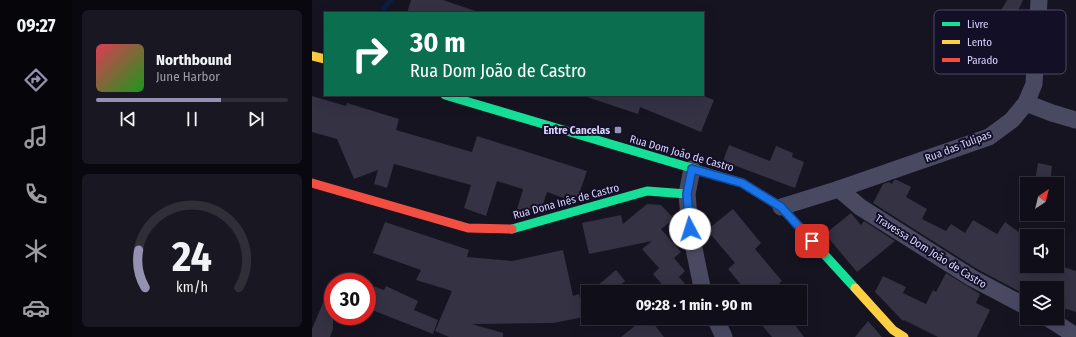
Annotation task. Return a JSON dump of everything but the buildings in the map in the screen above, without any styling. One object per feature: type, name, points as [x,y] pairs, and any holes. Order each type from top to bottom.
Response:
[{"type":"main road","points":[[312,56],[324,59]]},
{"type":"main road","name":"Rua Dom João de Castro","points":[[448,96],[742,183],[781,207],[893,330],[904,337]]},
{"type":"main road","name":"Rua Dona Inês de Castro","points":[[312,183],[468,228],[511,229],[647,191],[687,194]]},
{"type":"street","name":"Rua das Tulipas","points":[[1038,10],[1039,0]]},
{"type":"street","name":"Rua das Tulipas","points":[[781,207],[839,189],[989,137],[1012,120],[1026,103],[1034,84],[1035,74]]},
{"type":"street","points":[[1026,103],[1076,120]]},
{"type":"street","points":[[692,169],[687,194],[690,229],[702,285]]},
{"type":"street","name":"Travessa Dom João de Castro","points":[[839,189],[860,207],[972,278],[1020,303]]},
{"type":"street","points":[[718,325],[724,337]]},
{"type":"street","points":[[1059,325],[1076,336]]},
{"type":"waterway","points":[[384,8],[391,0]]},
{"type":"traffic: fast","points":[[448,96],[742,183],[781,207],[855,288]]},
{"type":"traffic: fast","points":[[512,229],[647,191],[687,194]]},
{"type":"traffic: slow","points":[[312,56],[324,59]]},
{"type":"traffic: slow","points":[[855,288],[893,330],[904,337]]},
{"type":"traffic: jam","points":[[312,183],[468,228],[512,229]]},
{"type":"place","name":"Entre Cancelas","points":[[618,130]]},
{"type":"route","points":[[690,229],[687,194],[692,169],[742,183],[781,207],[812,241]]}]
